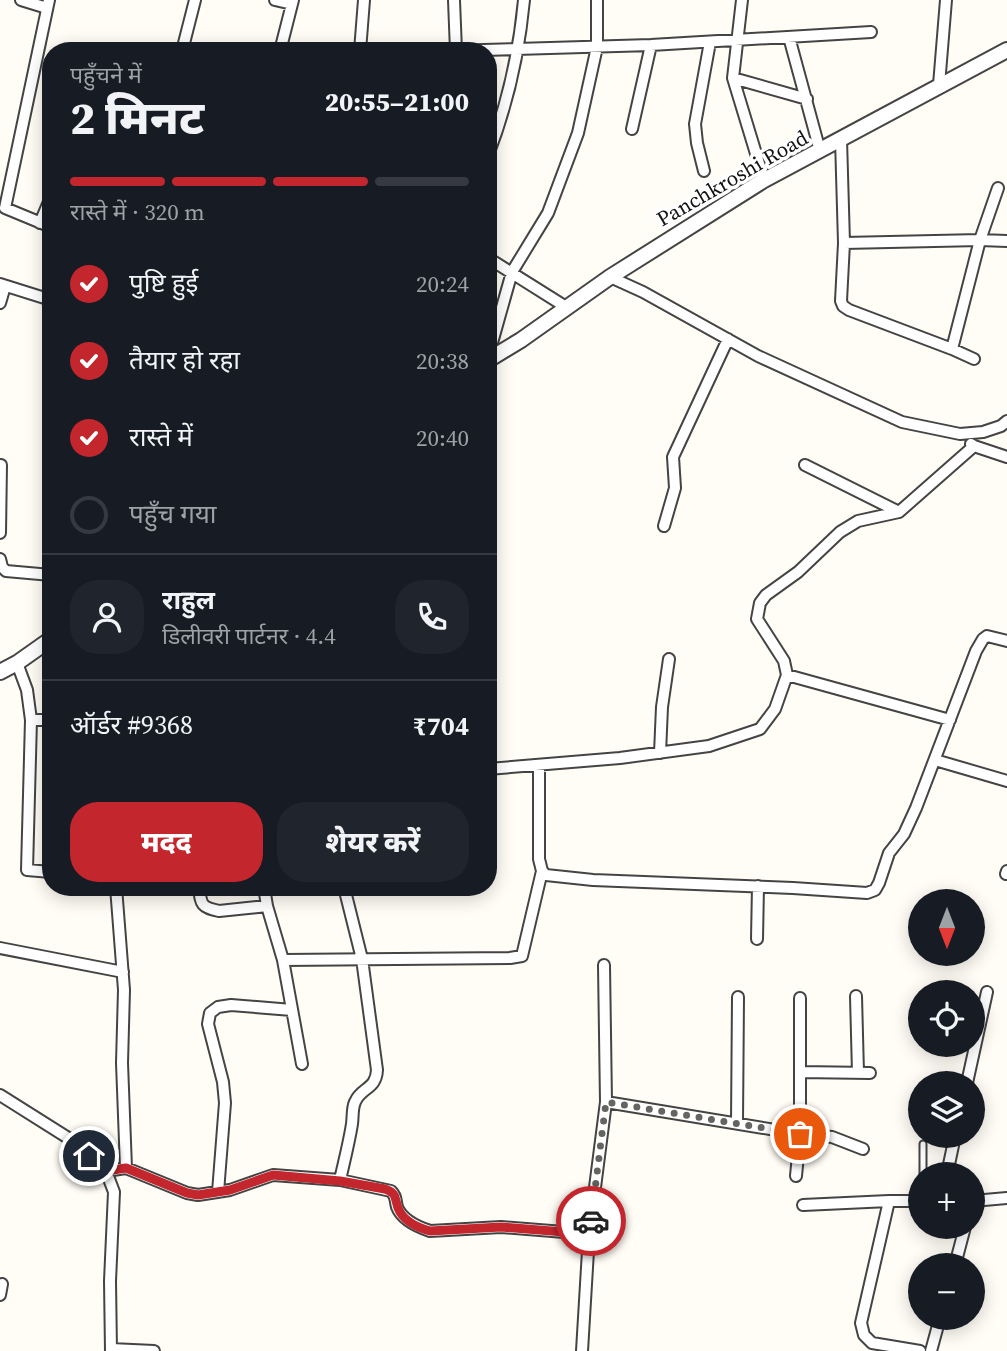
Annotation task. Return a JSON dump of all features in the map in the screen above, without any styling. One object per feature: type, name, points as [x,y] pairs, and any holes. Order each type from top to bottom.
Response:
[{"type":"street","points":[[21,0],[48,4],[2,207],[42,223]]},
{"type":"street","points":[[184,42],[195,0]]},
{"type":"street","points":[[275,0],[292,2],[282,42]]},
{"type":"street","points":[[361,42],[364,0]]},
{"type":"street","points":[[454,0],[456,42]]},
{"type":"street","points":[[497,129],[518,49],[523,0]]},
{"type":"street","points":[[497,326],[512,272],[548,212],[578,133],[597,47],[597,0]]},
{"type":"street","points":[[742,0],[733,78],[764,180]]},
{"type":"street","points":[[939,85],[946,0]]},
{"type":"street","points":[[497,50],[710,42],[871,32]]},
{"type":"street","points":[[789,37],[820,151]]},
{"type":"street","points":[[705,171],[695,124],[710,42]]},
{"type":"street","points":[[632,129],[651,44]]},
{"type":"street","name":"Panchkroshi Road","points":[[497,353],[521,340],[610,276],[764,180],[1007,50]]},
{"type":"street","points":[[733,78],[807,99]]},
{"type":"street","points":[[841,139],[843,306],[974,359]]},
{"type":"street","points":[[952,349],[980,240],[998,188]]},
{"type":"street","points":[[844,243],[1007,241]]},
{"type":"street","points":[[497,263],[566,307]]},
{"type":"street","points":[[610,276],[781,367],[902,422],[960,434],[983,432],[1007,421]]},
{"type":"street","points":[[0,303],[3,285],[42,297]]},
{"type":"street","points":[[664,526],[675,488],[673,457],[728,339]]},
{"type":"street","points":[[960,434],[974,446],[1007,457]]},
{"type":"street","points":[[497,768],[620,758],[709,746],[760,729],[775,709],[787,675],[784,660],[757,619],[760,603],[766,595],[798,572],[840,532],[859,521],[899,512],[974,446]]},
{"type":"street","points":[[0,533],[1,465]]},
{"type":"street","points":[[805,465],[899,512]]},
{"type":"street","points":[[0,559],[6,571],[42,574]]},
{"type":"street","points":[[542,871],[552,877],[867,892],[875,890],[889,853],[904,834],[976,651],[983,639],[992,636],[1007,641]]},
{"type":"street","points":[[0,672],[42,645]]},
{"type":"street","points":[[660,753],[662,707],[669,659]]},
{"type":"street","points":[[17,663],[27,690],[31,720],[27,870],[42,871]]},
{"type":"street","points":[[787,675],[950,720]]},
{"type":"street","points":[[31,720],[42,720]]},
{"type":"street","points":[[935,760],[1007,781]]},
{"type":"street","points":[[282,960],[522,956],[542,871],[539,859],[539,765]]},
{"type":"street","points":[[757,939],[758,886]]},
{"type":"street","points":[[117,896],[124,990],[122,1063],[126,1168]]},
{"type":"street","points":[[200,896],[203,906],[219,911],[267,906]]},
{"type":"street","points":[[265,896],[282,960],[302,1065]]},
{"type":"street","points":[[340,1181],[354,1104],[358,1096],[374,1084],[376,1077],[362,959],[346,896]]},
{"type":"street","points":[[0,948],[123,972]]},
{"type":"street","points":[[582,1351],[589,1234],[606,1102],[604,965]]},
{"type":"street","points":[[970,1071],[987,992]]},
{"type":"street","points":[[737,1123],[738,996]]},
{"type":"street","points":[[856,996],[858,1073]]},
{"type":"street","points":[[796,1176],[800,1134],[800,998]]},
{"type":"street","points":[[218,1192],[225,1103],[223,1082],[208,1024],[210,1013],[218,1007],[231,1005],[292,1010]]},
{"type":"street","points":[[800,1072],[870,1073]]},
{"type":"street","points":[[0,1095],[73,1141],[106,1171],[114,1192],[110,1281],[111,1350],[154,1351]]},
{"type":"street","points":[[606,1102],[832,1138],[863,1149]]},
{"type":"street","points":[[106,1171],[126,1168],[198,1195],[247,1185],[273,1175],[340,1181],[391,1191],[395,1195],[398,1210],[405,1218],[430,1231],[501,1227],[589,1234]]},
{"type":"street","points":[[985,1200],[1007,1198]]},
{"type":"street","points":[[889,1201],[861,1323],[864,1335],[872,1343],[920,1351]]},
{"type":"street","points":[[803,1205],[908,1201]]},
{"type":"street","points":[[931,1351],[937,1330]]},
{"type":"way so far","points":[[591,1221],[606,1102],[800,1134]]},
{"type":"route","points":[[89,1156],[106,1171],[126,1168],[198,1195],[230,1190],[273,1175],[340,1181],[385,1189],[395,1195],[398,1210],[405,1218],[430,1231],[501,1227],[589,1234],[591,1221]]}]
